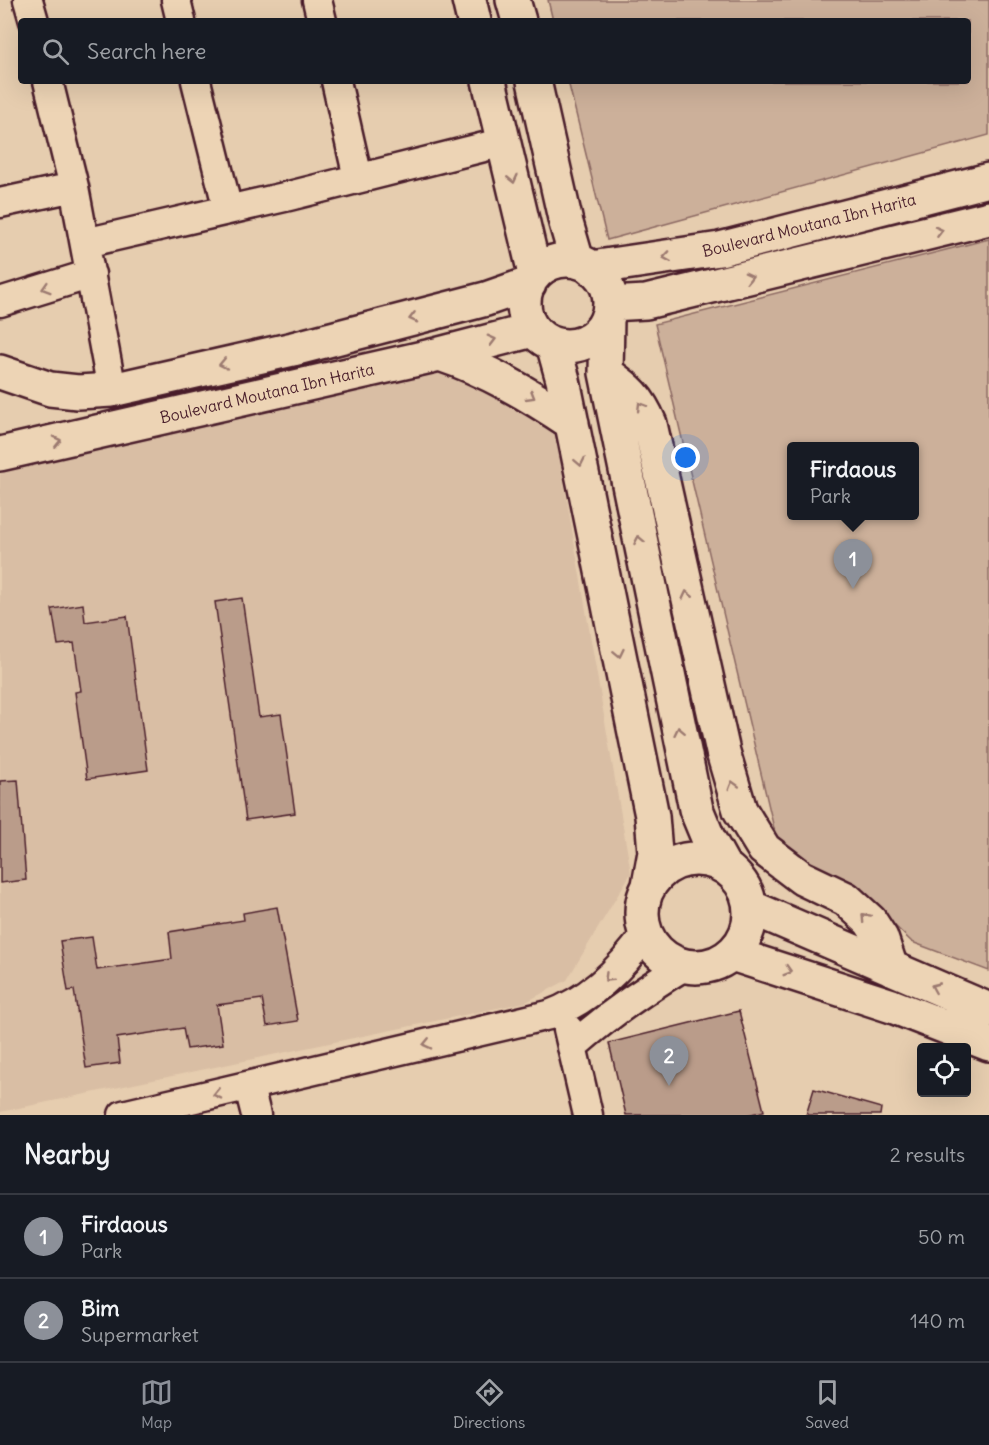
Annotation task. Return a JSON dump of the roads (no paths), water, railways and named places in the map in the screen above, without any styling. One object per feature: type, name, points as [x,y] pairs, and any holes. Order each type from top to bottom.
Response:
[{"type":"street","points":[[28,0],[33,18]]},
{"type":"street","points":[[176,0],[180,18]]},
{"type":"street","points":[[317,0],[321,18]]},
{"type":"street","points":[[468,0],[473,18]]},
{"type":"street","points":[[513,0],[518,18]]},
{"type":"street","points":[[49,84],[74,187],[112,390]]},
{"type":"street","points":[[197,84],[228,210]]},
{"type":"street","points":[[337,84],[358,178]]},
{"type":"street","points":[[0,372],[50,388],[78,392],[112,390],[293,349],[486,299],[532,279],[547,265],[562,261],[584,264],[602,277],[608,290],[606,373],[696,809],[723,865],[736,876],[746,891],[750,908],[749,924],[742,940],[732,954],[717,963],[701,967],[684,966],[668,959],[655,948],[646,934],[642,918],[643,901],[656,852],[652,816],[563,380],[543,337],[527,319],[525,295],[532,279],[490,84]]},
{"type":"street","points":[[535,84],[566,223],[584,264]]},
{"type":"street","points":[[85,243],[504,142]]},
{"type":"street","name":"Boulevard Moutana Ibn Harita","points":[[584,264],[720,249],[989,180]]},
{"type":"street","points":[[0,203],[74,187]]},
{"type":"street","points":[[608,311],[989,218]]},
{"type":"street","points":[[0,302],[91,274]]},
{"type":"street","points":[[543,337],[565,346],[577,345],[600,331],[608,311]]},
{"type":"street","name":"Boulevard Moutana Ibn Harita","points":[[0,454],[440,354],[543,337]]},
{"type":"street","points":[[440,354],[471,364],[500,378],[572,423]]},
{"type":"street","points":[[606,373],[626,387],[641,404],[650,424],[721,741],[740,810],[764,849],[802,878],[846,899],[866,916],[881,938],[891,968]]},
{"type":"street","points":[[649,885],[660,872],[674,863],[691,858],[723,865]]},
{"type":"street","points":[[750,908],[989,1010]]},
{"type":"street","points":[[123,1115],[249,1087],[562,1010],[594,990],[628,958],[646,934]]},
{"type":"street","points":[[732,954],[892,1006],[989,1044]]},
{"type":"street","points":[[572,1047],[628,1002],[684,966]]},
{"type":"street","points":[[562,1010],[588,1115]]},
{"type":"street","points":[[249,1087],[256,1115]]},
{"type":"place","name":"Firdaous","points":[[853,589]]},
{"type":"place","name":"Bim","points":[[669,1086]]}]
